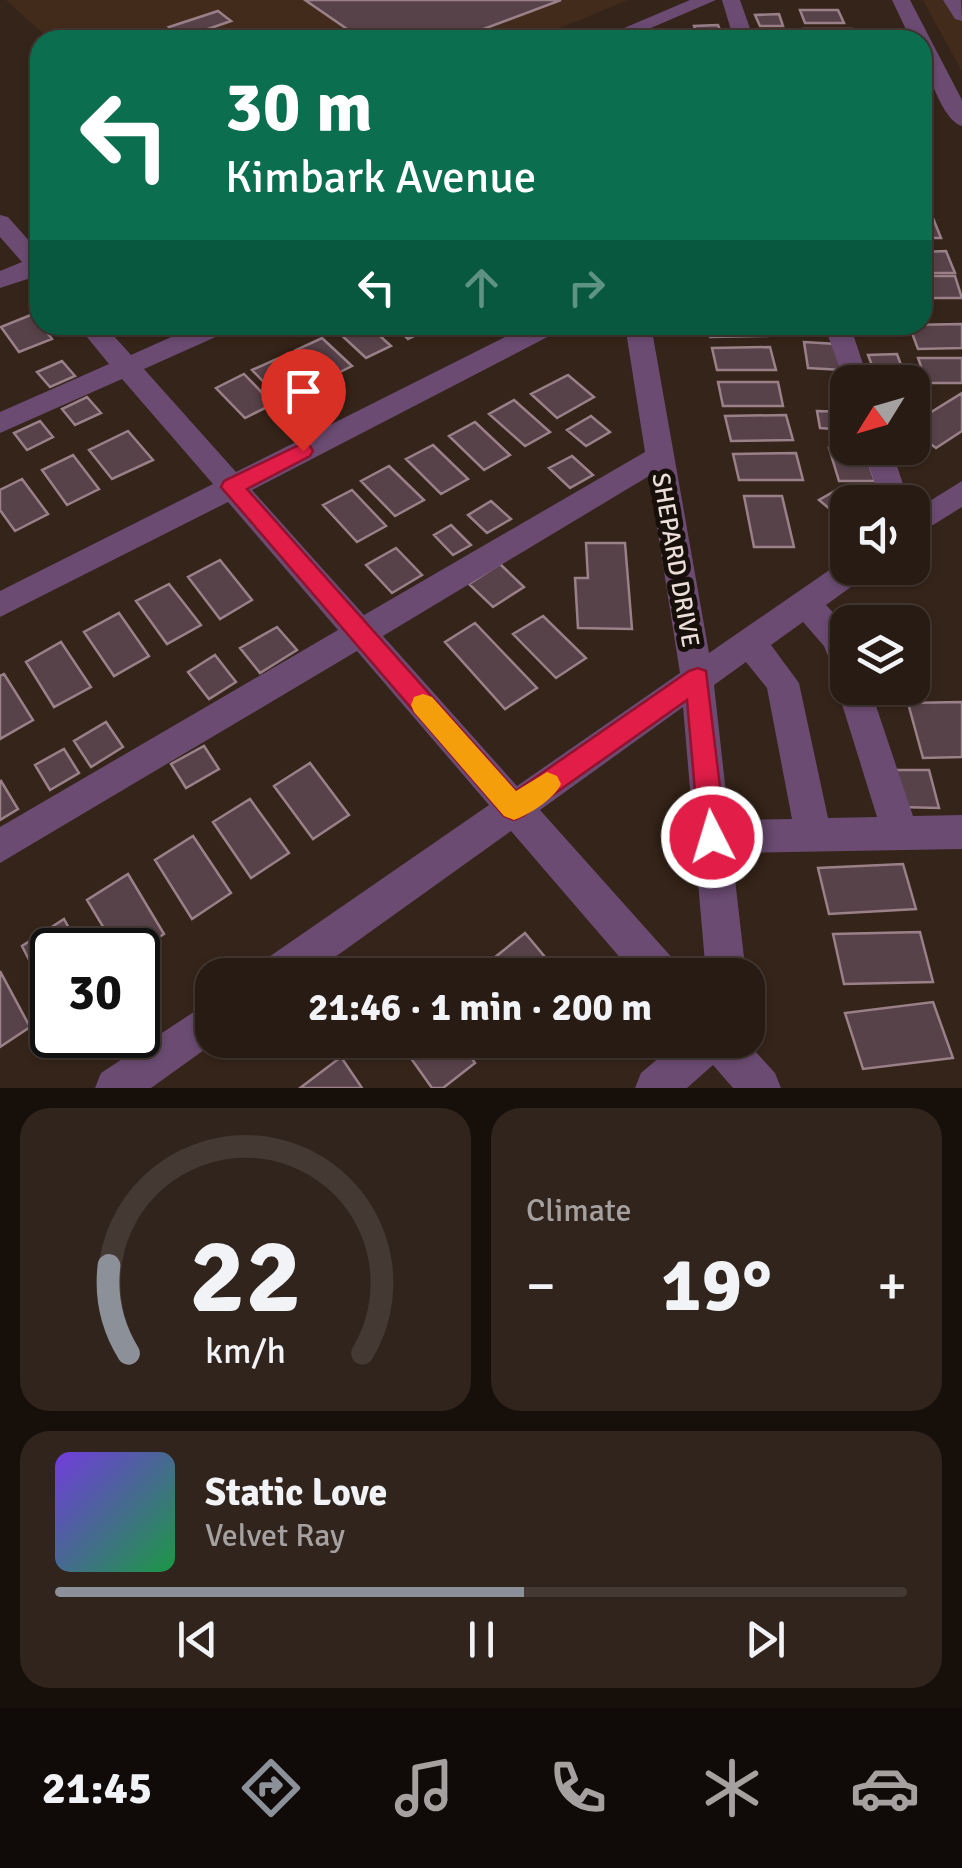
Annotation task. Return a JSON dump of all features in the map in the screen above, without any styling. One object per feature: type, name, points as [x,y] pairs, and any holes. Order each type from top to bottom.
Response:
[{"type":"street","points":[[631,30],[707,0]]},
{"type":"street","points":[[732,0],[741,30]]},
{"type":"street","points":[[901,0],[916,30]]},
{"type":"street","points":[[952,0],[962,16]]},
{"type":"street","points":[[932,51],[962,64]]},
{"type":"street","points":[[932,62],[962,120]]},
{"type":"street","points":[[0,222],[30,256]]},
{"type":"street","points":[[0,280],[30,269]]},
{"type":"street","points":[[99,335],[646,958]]},
{"type":"street","points":[[0,423],[197,335]]},
{"type":"street","points":[[0,605],[530,335]]},
{"type":"street","name":"SHEPARD DRIVE","points":[[639,335],[657,458],[698,678],[724,958]]},
{"type":"street","points":[[840,335],[850,365]]},
{"type":"street","points":[[0,846],[657,458]]},
{"type":"street","points":[[930,514],[962,492]]},
{"type":"street","points":[[301,958],[830,585]]},
{"type":"street","points":[[805,603],[830,630]]},
{"type":"street","points":[[749,642],[783,683],[813,835]]},
{"type":"street","points":[[859,705],[900,833]]},
{"type":"street","points":[[712,837],[962,832]]},
{"type":"street","points":[[116,1088],[195,1032]]},
{"type":"street","points":[[656,1088],[733,1059]]},
{"type":"shaded area","points":[[6,0],[628,0],[555,30],[39,30]]},
{"type":"shaded area","points":[[923,0],[962,0],[962,72],[960,68]]},
{"type":"building","points":[[305,0],[561,0],[481,30],[348,30]]},
{"type":"building","points":[[800,10],[838,10],[844,23],[805,23]]},
{"type":"building","points":[[218,11],[231,21],[205,30],[169,27]]},
{"type":"building","points":[[779,14],[783,26],[760,26],[755,15]]},
{"type":"building","points":[[718,25],[720,30],[695,30],[694,26]]},
{"type":"building","points":[[932,218],[933,218],[941,238],[932,238]]},
{"type":"building","points":[[946,251],[955,273],[932,273],[932,252]]},
{"type":"building","points":[[932,276],[955,276],[962,298],[932,298]]},
{"type":"building","points":[[30,315],[30,335],[49,335],[52,339],[19,352],[1,327]]},
{"type":"building","points":[[962,324],[962,348],[918,349],[913,335],[932,335],[932,325]]},
{"type":"building","points":[[341,335],[379,335],[391,346],[366,358]]},
{"type":"building","points":[[710,335],[767,336],[710,337]]},
{"type":"building","points":[[322,338],[352,366],[326,379],[296,350]]},
{"type":"building","points":[[804,342],[837,344],[841,365],[830,365],[830,369],[808,368]]},
{"type":"building","points":[[770,347],[776,370],[717,370],[712,348]]},
{"type":"building","points":[[897,354],[901,365],[872,365],[868,355]]},
{"type":"building","points":[[279,358],[308,387],[281,400],[252,370]]},
{"type":"building","points":[[918,358],[962,358],[962,383],[930,383],[930,365],[921,365]]},
{"type":"building","points":[[62,361],[75,376],[50,387],[37,372]]},
{"type":"building","points":[[244,374],[273,404],[245,418],[216,388]]},
{"type":"building","points":[[568,375],[594,397],[557,418],[531,394]]},
{"type":"building","points":[[718,382],[778,382],[783,406],[723,406]]},
{"type":"building","points":[[962,393],[962,431],[936,448],[930,444],[930,413]]},
{"type":"building","points":[[87,397],[101,413],[75,425],[62,409]]},
{"type":"building","points":[[514,400],[550,432],[525,446],[489,414]]},
{"type":"building","points":[[817,411],[830,411],[830,429],[820,428]]},
{"type":"building","points":[[786,415],[793,440],[731,441],[725,416]]},
{"type":"building","points":[[591,416],[610,432],[586,446],[567,430]]},
{"type":"building","points":[[40,421],[53,437],[27,450],[14,433]]},
{"type":"building","points":[[475,422],[510,455],[484,470],[449,436]]},
{"type":"building","points":[[128,431],[153,460],[112,479],[89,450]]},
{"type":"building","points":[[433,445],[468,479],[441,494],[406,459]]},
{"type":"building","points":[[796,453],[803,480],[739,480],[733,454]]},
{"type":"building","points":[[73,455],[99,489],[67,505],[42,470]]},
{"type":"building","points":[[572,456],[593,475],[570,488],[549,468]]},
{"type":"building","points":[[834,465],[870,465],[875,481],[839,481]]},
{"type":"building","points":[[389,466],[424,500],[395,516],[361,481]]},
{"type":"building","points":[[22,479],[48,514],[15,531],[0,510],[0,490]]},
{"type":"building","points":[[352,490],[386,526],[357,542],[323,505]]},
{"type":"building","points":[[830,494],[830,509],[819,500]]},
{"type":"building","points":[[744,496],[782,496],[794,547],[754,547]]},
{"type":"building","points":[[491,501],[511,519],[487,533],[468,515]]},
{"type":"building","points":[[451,525],[471,545],[453,555],[434,535]]},
{"type":"building","points":[[586,543],[625,543],[632,629],[578,628],[575,578],[588,578]]},
{"type":"building","points":[[396,548],[422,575],[392,593],[366,565]]},
{"type":"building","points":[[220,560],[252,600],[220,619],[188,577]]},
{"type":"building","points":[[500,564],[524,587],[493,607],[469,584]]},
{"type":"building","points":[[169,584],[201,625],[167,644],[136,601]]},
{"type":"building","points":[[119,613],[149,656],[114,676],[84,632]]},
{"type":"building","points":[[543,616],[586,658],[556,678],[513,634]]},
{"type":"building","points":[[475,623],[537,688],[505,709],[445,642]]},
{"type":"building","points":[[277,627],[297,650],[260,673],[240,648]]},
{"type":"building","points":[[61,642],[91,687],[54,707],[26,662]]},
{"type":"building","points":[[215,655],[236,682],[209,699],[188,672]]},
{"type":"building","points":[[4,674],[33,720],[0,739],[0,676]]},
{"type":"building","points":[[962,702],[962,757],[923,758],[909,705]]},
{"type":"building","points":[[106,722],[123,747],[91,767],[74,741]]},
{"type":"building","points":[[204,746],[219,769],[186,788],[171,764]]},
{"type":"building","points":[[64,749],[79,773],[50,790],[35,765]]},
{"type":"building","points":[[310,763],[349,815],[313,839],[274,786]]},
{"type":"building","points":[[890,770],[929,770],[939,808],[899,807]]},
{"type":"building","points":[[0,782],[18,809],[0,820]]},
{"type":"building","points":[[250,799],[289,853],[251,878],[213,822]]},
{"type":"building","points":[[193,836],[231,893],[192,919],[155,860]]},
{"type":"building","points":[[903,864],[916,909],[829,914],[818,868]]},
{"type":"building","points":[[128,874],[164,934],[160,937],[160,928],[104,928],[87,900]]},
{"type":"building","points":[[64,919],[69,928],[50,928]]},
{"type":"building","points":[[920,932],[933,982],[844,984],[833,934]]},
{"type":"building","points":[[525,933],[546,958],[494,958]]},
{"type":"building","points":[[30,941],[30,962],[22,946]]},
{"type":"building","points":[[0,971],[30,1027],[0,1047]]},
{"type":"building","points":[[933,1002],[953,1058],[863,1069],[845,1013]]},
{"type":"building","points":[[342,1058],[362,1088],[300,1088]]},
{"type":"building","points":[[411,1058],[472,1058],[475,1063],[443,1088],[432,1088]]},
{"type":"slow traffic","points":[[423,705],[514,808],[547,784]]},
{"type":"route","points":[[303,451],[232,487],[514,808],[698,678],[712,837]]}]
